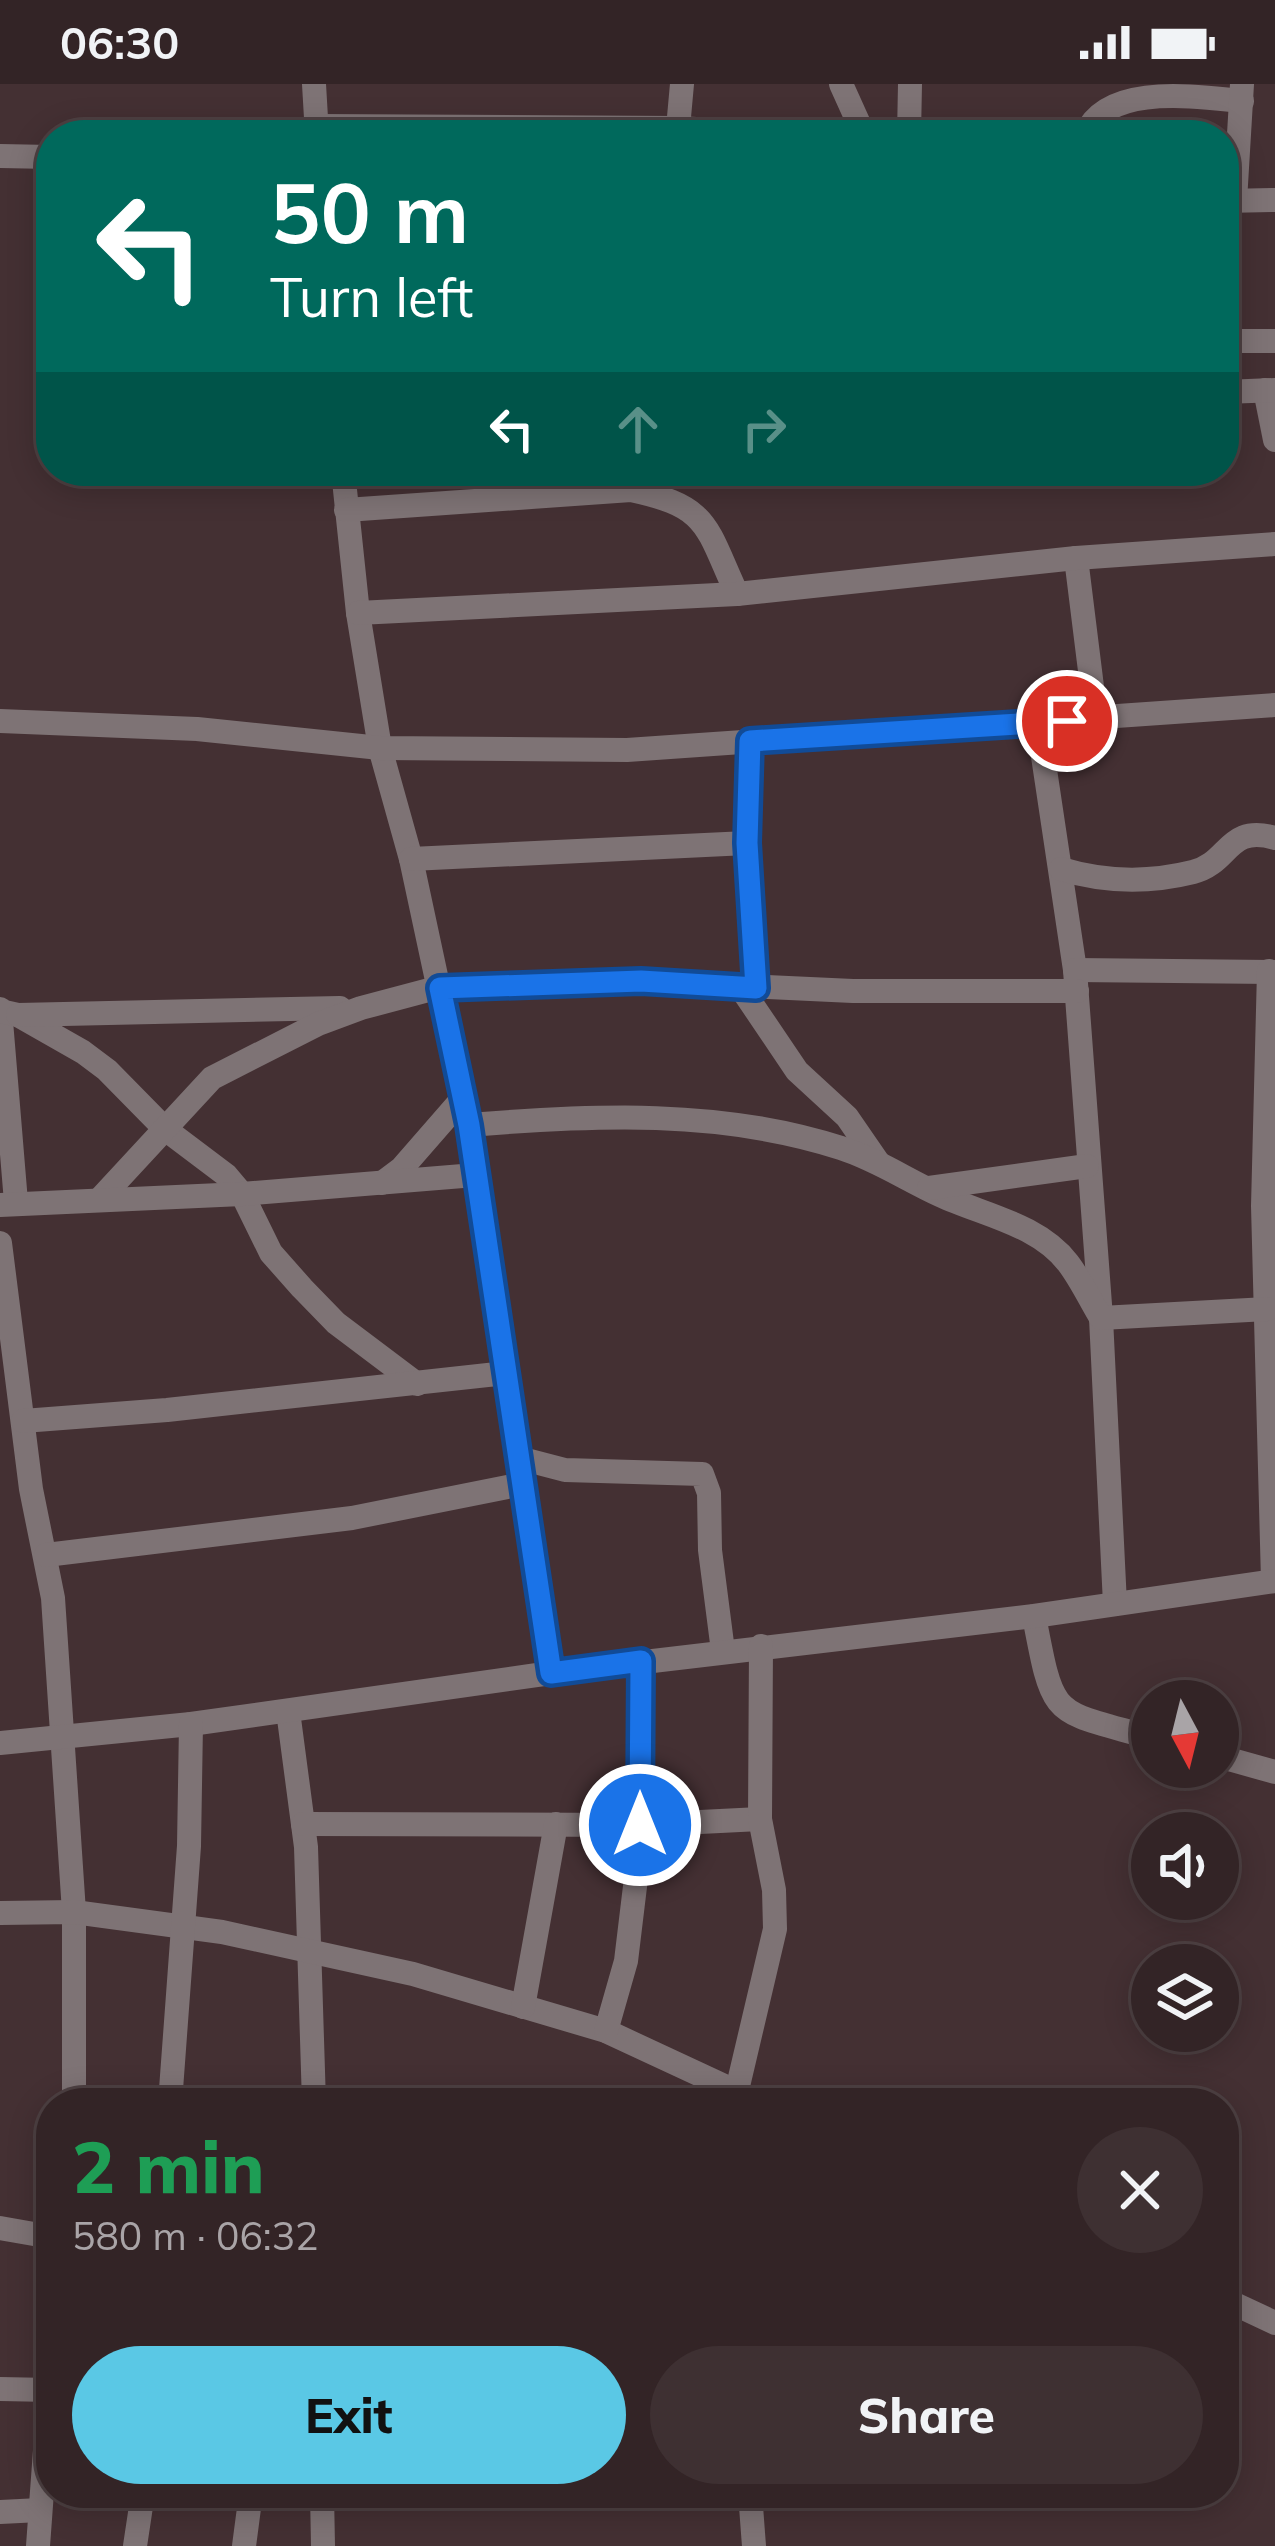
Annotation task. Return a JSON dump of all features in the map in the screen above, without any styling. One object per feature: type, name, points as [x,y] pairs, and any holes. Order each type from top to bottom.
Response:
[{"type":"street","points":[[314,84],[316,120]]},
{"type":"street","points":[[679,120],[682,84]]},
{"type":"street","points":[[841,84],[857,120]]},
{"type":"street","points":[[909,120],[910,84]]},
{"type":"street","points":[[1094,120],[1104,103],[1125,93],[1242,93]]},
{"type":"street","points":[[0,156],[36,157]]},
{"type":"street","points":[[1239,201],[1275,200]]},
{"type":"street","points":[[1239,341],[1275,341]]},
{"type":"street","points":[[1239,391],[1270,390],[1275,440]]},
{"type":"street","points":[[344,486],[380,748],[411,859],[469,1125],[551,1673]]},
{"type":"street","points":[[346,510],[574,486]]},
{"type":"street","points":[[644,486],[691,508],[707,529],[737,594]]},
{"type":"street","points":[[358,613],[737,594],[1076,558],[1275,544]]},
{"type":"street","points":[[1076,558],[1096,719]]},
{"type":"street","points":[[0,721],[196,729],[380,748],[626,750],[1275,705]]},
{"type":"street","points":[[1038,723],[1076,981],[1101,1318],[1115,1604]]},
{"type":"street","points":[[750,741],[749,988],[797,1072],[847,1118],[879,1164]]},
{"type":"street","points":[[1061,869],[1103,882],[1196,872],[1246,834],[1275,838]]},
{"type":"street","points":[[411,859],[747,843]]},
{"type":"street","points":[[0,1743],[190,1724],[1274,1581],[1266,1414],[1270,1294],[1263,1206],[1272,971],[1076,981],[749,988],[641,981],[440,988],[318,1024],[212,1078],[100,1199]]},
{"type":"street","points":[[6,1012],[361,1008]]},
{"type":"street","points":[[6,1012],[107,1070],[165,1129],[226,1175],[242,1194],[271,1252],[302,1288],[335,1323],[417,1384]]},
{"type":"street","points":[[6,1012],[8,1203],[242,1194],[475,1175]]},
{"type":"street","points":[[381,1184],[402,1168],[463,1098]]},
{"type":"street","points":[[469,1125],[582,1116],[735,1124],[845,1149],[926,1189],[994,1214],[1045,1243],[1067,1261],[1101,1318]]},
{"type":"street","points":[[926,1189],[1087,1166]]},
{"type":"street","points":[[0,1243],[31,1489],[53,1598],[74,1912],[74,2088]]},
{"type":"street","points":[[1101,1318],[1270,1294]]},
{"type":"street","points":[[23,1421],[506,1372]]},
{"type":"street","points":[[46,1556],[352,1518],[521,1471],[702,1474],[709,1493],[710,1550],[723,1651]]},
{"type":"street","points":[[1034,1616],[1047,1688],[1056,1704],[1076,1716],[1131,1732]]},
{"type":"street","points":[[736,2088],[775,1929],[774,1890],[760,1819],[761,1646]]},
{"type":"street","points":[[606,2031],[626,1961],[640,1825],[641,1661]]},
{"type":"street","points":[[288,1711],[303,1824],[314,2088]]},
{"type":"street","points":[[171,2088],[189,1846],[190,1724]]},
{"type":"street","points":[[1239,1762],[1275,1772]]},
{"type":"street","points":[[303,1824],[640,1825],[760,1819]]},
{"type":"street","points":[[523,2007],[556,1824]]},
{"type":"street","points":[[0,1913],[74,1912],[182,1926],[413,1974],[606,2031],[717,2088]]},
{"type":"street","points":[[0,2228],[36,2234]]},
{"type":"street","points":[[1239,2306],[1275,2323]]},
{"type":"street","points":[[0,2389],[36,2385]]},
{"type":"street","points":[[135,2546],[140,2508]]},
{"type":"street","points":[[244,2546],[248,2508]]},
{"type":"street","points":[[322,2508],[323,2546]]},
{"type":"street","points":[[751,2508],[754,2546]]},
{"type":"street","points":[[0,2512],[40,2510],[38,2546]]},
{"type":"route","points":[[640,1825],[641,1661],[551,1673],[469,1125],[440,988],[641,981],[756,988],[747,843],[750,741],[1067,721]]}]
